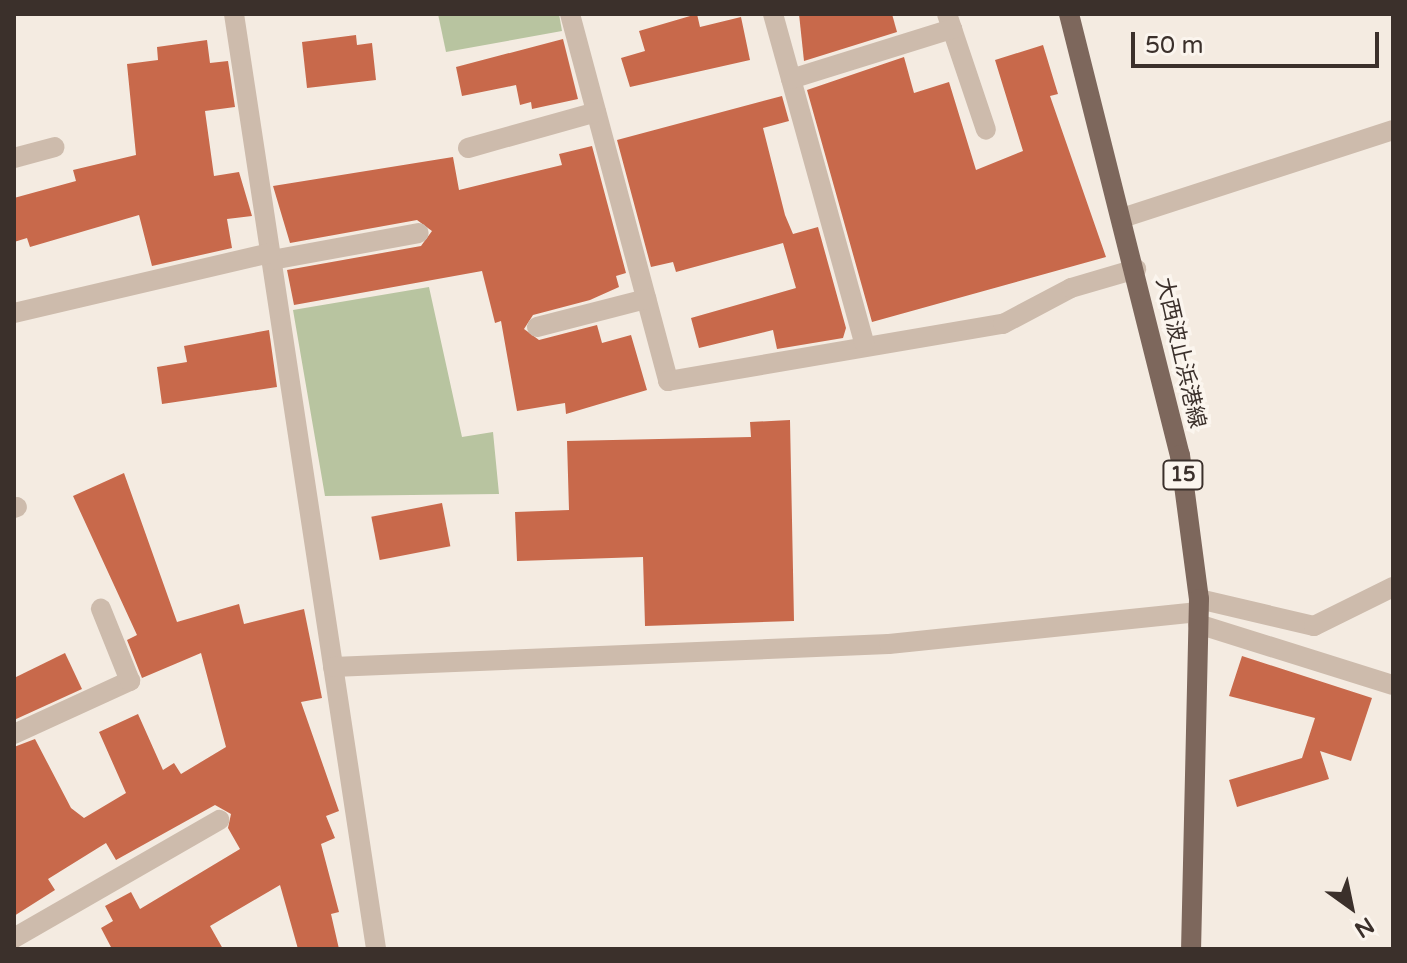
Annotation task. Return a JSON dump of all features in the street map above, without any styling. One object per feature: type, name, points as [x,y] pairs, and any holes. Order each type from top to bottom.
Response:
[{"type":"main road","name":"大西波止浜港線","points":[[1069,14],[1136,269],[1180,455],[1198,612],[1191,949]]},
{"type":"street","points":[[234,14],[376,949]]},
{"type":"street","points":[[570,14],[668,381],[864,343],[1003,324],[1071,288],[1136,269]]},
{"type":"street","points":[[773,14],[864,343]]},
{"type":"street","points":[[791,79],[950,21],[986,130]]},
{"type":"street","points":[[468,148],[596,112]]},
{"type":"street","points":[[1122,218],[1387,138]]},
{"type":"street","points":[[14,158],[55,147]]},
{"type":"street","points":[[14,313],[271,257],[419,233]]},
{"type":"street","points":[[537,327],[646,299]]},
{"type":"street","points":[[333,667],[889,644],[1198,612],[1314,626],[1393,587]]},
{"type":"street","points":[[14,734],[130,681],[101,609]]},
{"type":"street","points":[[1198,612],[1393,685]]},
{"type":"street","points":[[14,938],[219,820]]},
{"type":"green space","points":[[438,14],[559,14],[562,31],[446,52]]},
{"type":"green space","points":[[429,287],[462,437],[493,432],[499,494],[325,496],[293,310]]},
{"type":"building","points":[[697,14],[700,27],[741,17],[750,60],[630,87],[621,58],[645,51],[639,31]]},
{"type":"building","points":[[799,14],[892,14],[897,32],[804,61]]},
{"type":"building","points":[[356,35],[357,45],[372,43],[376,80],[307,88],[302,42]]},
{"type":"building","points":[[563,39],[578,99],[532,109],[531,102],[520,105],[516,85],[462,96],[456,67]]},
{"type":"building","points":[[207,40],[210,63],[228,61],[235,107],[205,111],[214,176],[239,172],[252,216],[227,219],[232,248],[152,266],[139,215],[30,247],[27,238],[14,242],[14,198],[76,181],[73,170],[136,155],[127,64],[158,60],[157,47]]},
{"type":"building","points":[[1043,45],[1058,94],[1050,96],[1106,257],[872,322],[807,90],[904,57],[914,93],[949,82],[976,170],[1023,151],[995,60]]},
{"type":"building","points":[[782,96],[789,121],[763,128],[785,215],[793,234],[818,227],[846,328],[843,338],[777,349],[773,330],[699,348],[691,318],[796,288],[783,243],[676,272],[673,262],[651,267],[617,140]]},
{"type":"building","points":[[592,146],[626,273],[616,276],[619,287],[590,300],[533,315],[524,329],[539,340],[597,325],[602,343],[631,335],[647,390],[566,414],[565,403],[517,411],[501,321],[495,323],[482,271],[294,305],[287,270],[421,246],[432,231],[417,220],[290,243],[273,186],[453,157],[459,190],[562,165],[559,154]]},
{"type":"building","points":[[269,330],[277,387],[162,404],[157,367],[187,362],[184,346]]},
{"type":"building","points":[[790,420],[794,621],[645,626],[643,557],[517,561],[515,512],[569,510],[567,441],[751,437],[750,422]]},
{"type":"building","points":[[124,473],[177,622],[239,604],[244,624],[304,609],[322,698],[301,702],[339,811],[326,816],[335,838],[321,844],[339,912],[331,914],[339,949],[298,949],[280,885],[210,926],[223,949],[112,949],[101,928],[113,921],[105,906],[131,892],[140,909],[240,849],[228,828],[231,814],[215,805],[116,860],[106,843],[48,879],[55,890],[14,916],[14,747],[35,739],[71,808],[84,818],[126,793],[99,732],[138,714],[163,770],[174,763],[181,774],[226,747],[201,653],[142,678],[127,640],[137,635],[73,496]]},
{"type":"building","points":[[442,503],[450,546],[380,560],[371,517]]},
{"type":"building","points":[[65,653],[82,689],[14,720],[14,678]]},
{"type":"building","points":[[1242,656],[1372,698],[1351,761],[1320,751],[1329,779],[1237,807],[1229,780],[1302,758],[1315,718],[1229,696]]}]
